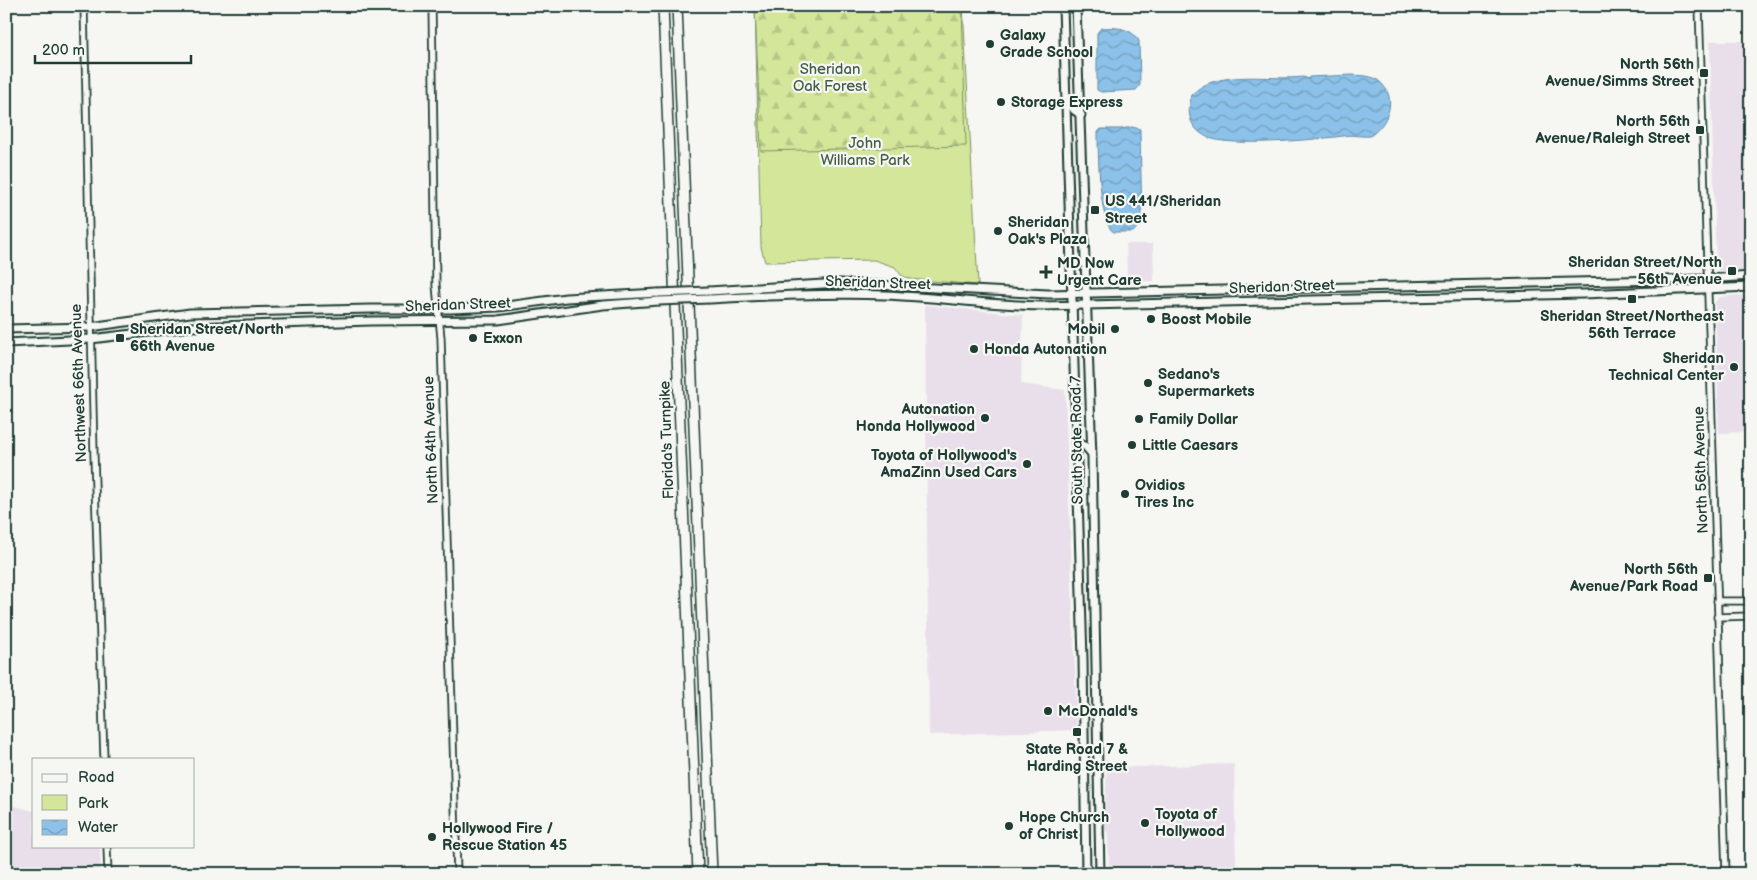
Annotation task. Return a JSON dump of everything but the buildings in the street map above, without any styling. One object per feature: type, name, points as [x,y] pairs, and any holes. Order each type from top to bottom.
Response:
[{"type":"highway","name":"Florida's Turnpike","points":[[663,6],[698,874]]},
{"type":"highway","name":"Florida's Turnpike","points":[[677,6],[712,874]]},
{"type":"main road","name":"South State Road 7","points":[[1063,6],[1081,600],[1086,874]]},
{"type":"main road","name":"South State Road 7","points":[[1076,6],[1087,293],[1100,874]]},
{"type":"main road","points":[[1066,92],[1071,105],[1081,115]]},
{"type":"main road","name":"Sheridan Street","points":[[6,342],[91,339],[190,327],[371,321],[439,322],[498,320],[709,291],[840,283],[937,287],[997,293],[1072,294],[1707,279],[1751,276]]},
{"type":"main road","name":"Sheridan Street","points":[[6,329],[90,327],[190,313],[371,308],[438,310],[499,307],[575,297],[709,299],[840,294],[886,295],[995,305],[1072,306],[1708,290],[1751,287]]},
{"type":"main road","points":[[1076,443],[1085,446],[1091,453]]},
{"type":"main road","points":[[1081,600],[1087,610],[1094,614]]},
{"type":"main road","points":[[1082,643],[1090,647],[1094,656]]},
{"type":"main road","points":[[1084,750],[1096,762]]},
{"type":"main road","points":[[1085,779],[1097,789]]},
{"type":"street","name":"Northwest 66th Avenue","points":[[84,6],[90,327],[104,758]]},
{"type":"street","name":"North 64th Avenue","points":[[432,6],[438,310],[457,874]]},
{"type":"street","name":"North 56th Avenue","points":[[1699,6],[1726,874]]},
{"type":"street","points":[[1717,601],[1751,602]]},
{"type":"street","points":[[1717,617],[1751,616]]},
{"type":"street","points":[[107,848],[108,874]]},
{"type":"shaded area","points":[[1710,41],[1751,41],[1751,269],[1721,273],[1716,267]]},
{"type":"shaded area","points":[[1126,244],[1153,244],[1154,281],[1127,281]]},
{"type":"shaded area","name":"Sheridan Technical Center","points":[[1751,294],[1751,432],[1719,433],[1715,302],[1720,297]]},
{"type":"shaded area","points":[[925,305],[1023,315],[1021,384],[1065,390],[1077,730],[929,735]]},
{"type":"shaded area","points":[[1234,764],[1236,869],[1109,874],[1108,833],[1105,829],[1107,768]]},
{"type":"shaded area","points":[[6,804],[32,810],[32,848],[100,848],[101,874],[6,874]]},
{"type":"green space","name":"John Williams Park","points":[[755,6],[963,6],[978,285],[910,279],[901,275],[895,267],[874,260],[765,262],[761,247]]},
{"type":"green space","name":"Sheridan Oak Forest","points":[[755,6],[962,6],[966,146],[761,151]]},
{"type":"water","points":[[1101,28],[1127,30],[1136,36],[1139,41],[1140,85],[1136,90],[1101,92],[1097,90],[1097,33]]},
{"type":"water","points":[[1353,75],[1374,78],[1386,89],[1389,96],[1390,104],[1386,119],[1370,136],[1346,135],[1275,142],[1234,142],[1207,137],[1196,129],[1190,119],[1189,107],[1192,95],[1214,81],[1244,77],[1303,77],[1309,79],[1309,77]]},
{"type":"water","points":[[1132,127],[1140,129],[1142,223],[1133,232],[1114,232],[1109,227],[1102,202],[1098,132],[1101,129]]},
{"type":"place","name":"Galaxy Grade School","points":[[990,44]]},
{"type":"place","name":"North 56th Avenue/Simms Street","points":[[1704,73]]},
{"type":"place","name":"Storage Express","points":[[1001,102]]},
{"type":"place","name":"North 56th Avenue/Raleigh Street","points":[[1700,130]]},
{"type":"place","name":"US 441/Sheridan Street","points":[[1095,210]]},
{"type":"place","name":"Sheridan Oak's Plaza","points":[[998,231]]},
{"type":"place","name":"Sheridan Street/North 56th Avenue","points":[[1732,271]]},
{"type":"place","name":"MD Now Urgent Care","points":[[1046,272]]},
{"type":"place","name":"Sheridan Street/Northeast 56th Terrace","points":[[1632,299]]},
{"type":"place","name":"Boost Mobile","points":[[1151,319]]},
{"type":"place","name":"Mobil","points":[[1115,329]]},
{"type":"place","name":"Sheridan Street/North 66th Avenue","points":[[120,338]]},
{"type":"place","name":"Exxon","points":[[473,338]]},
{"type":"place","name":"Honda Autonation","points":[[974,349]]},
{"type":"place","name":"Sheridan Technical Center","points":[[1734,367]]},
{"type":"place","name":"Sedano's Supermarkets","points":[[1148,383]]},
{"type":"place","name":"Autonation Honda Hollywood","points":[[985,418]]},
{"type":"place","name":"Family Dollar","points":[[1139,419]]},
{"type":"place","name":"Little Caesars","points":[[1132,445]]},
{"type":"place","name":"Toyota of Hollywood's AmaZinn Used Cars","points":[[1027,464]]},
{"type":"place","name":"Ovidios Tires Inc","points":[[1125,494]]},
{"type":"place","name":"North 56th Avenue/Park Road","points":[[1708,578]]},
{"type":"place","name":"McDonald's","points":[[1048,711]]},
{"type":"place","name":"State Road 7 & Harding Street","points":[[1077,732]]},
{"type":"place","name":"Toyota of Hollywood","points":[[1145,823]]},
{"type":"place","name":"Hope Church of Christ","points":[[1009,826]]},
{"type":"place","name":"Hollywood Fire / Rescue Station 45","points":[[432,837]]}]
